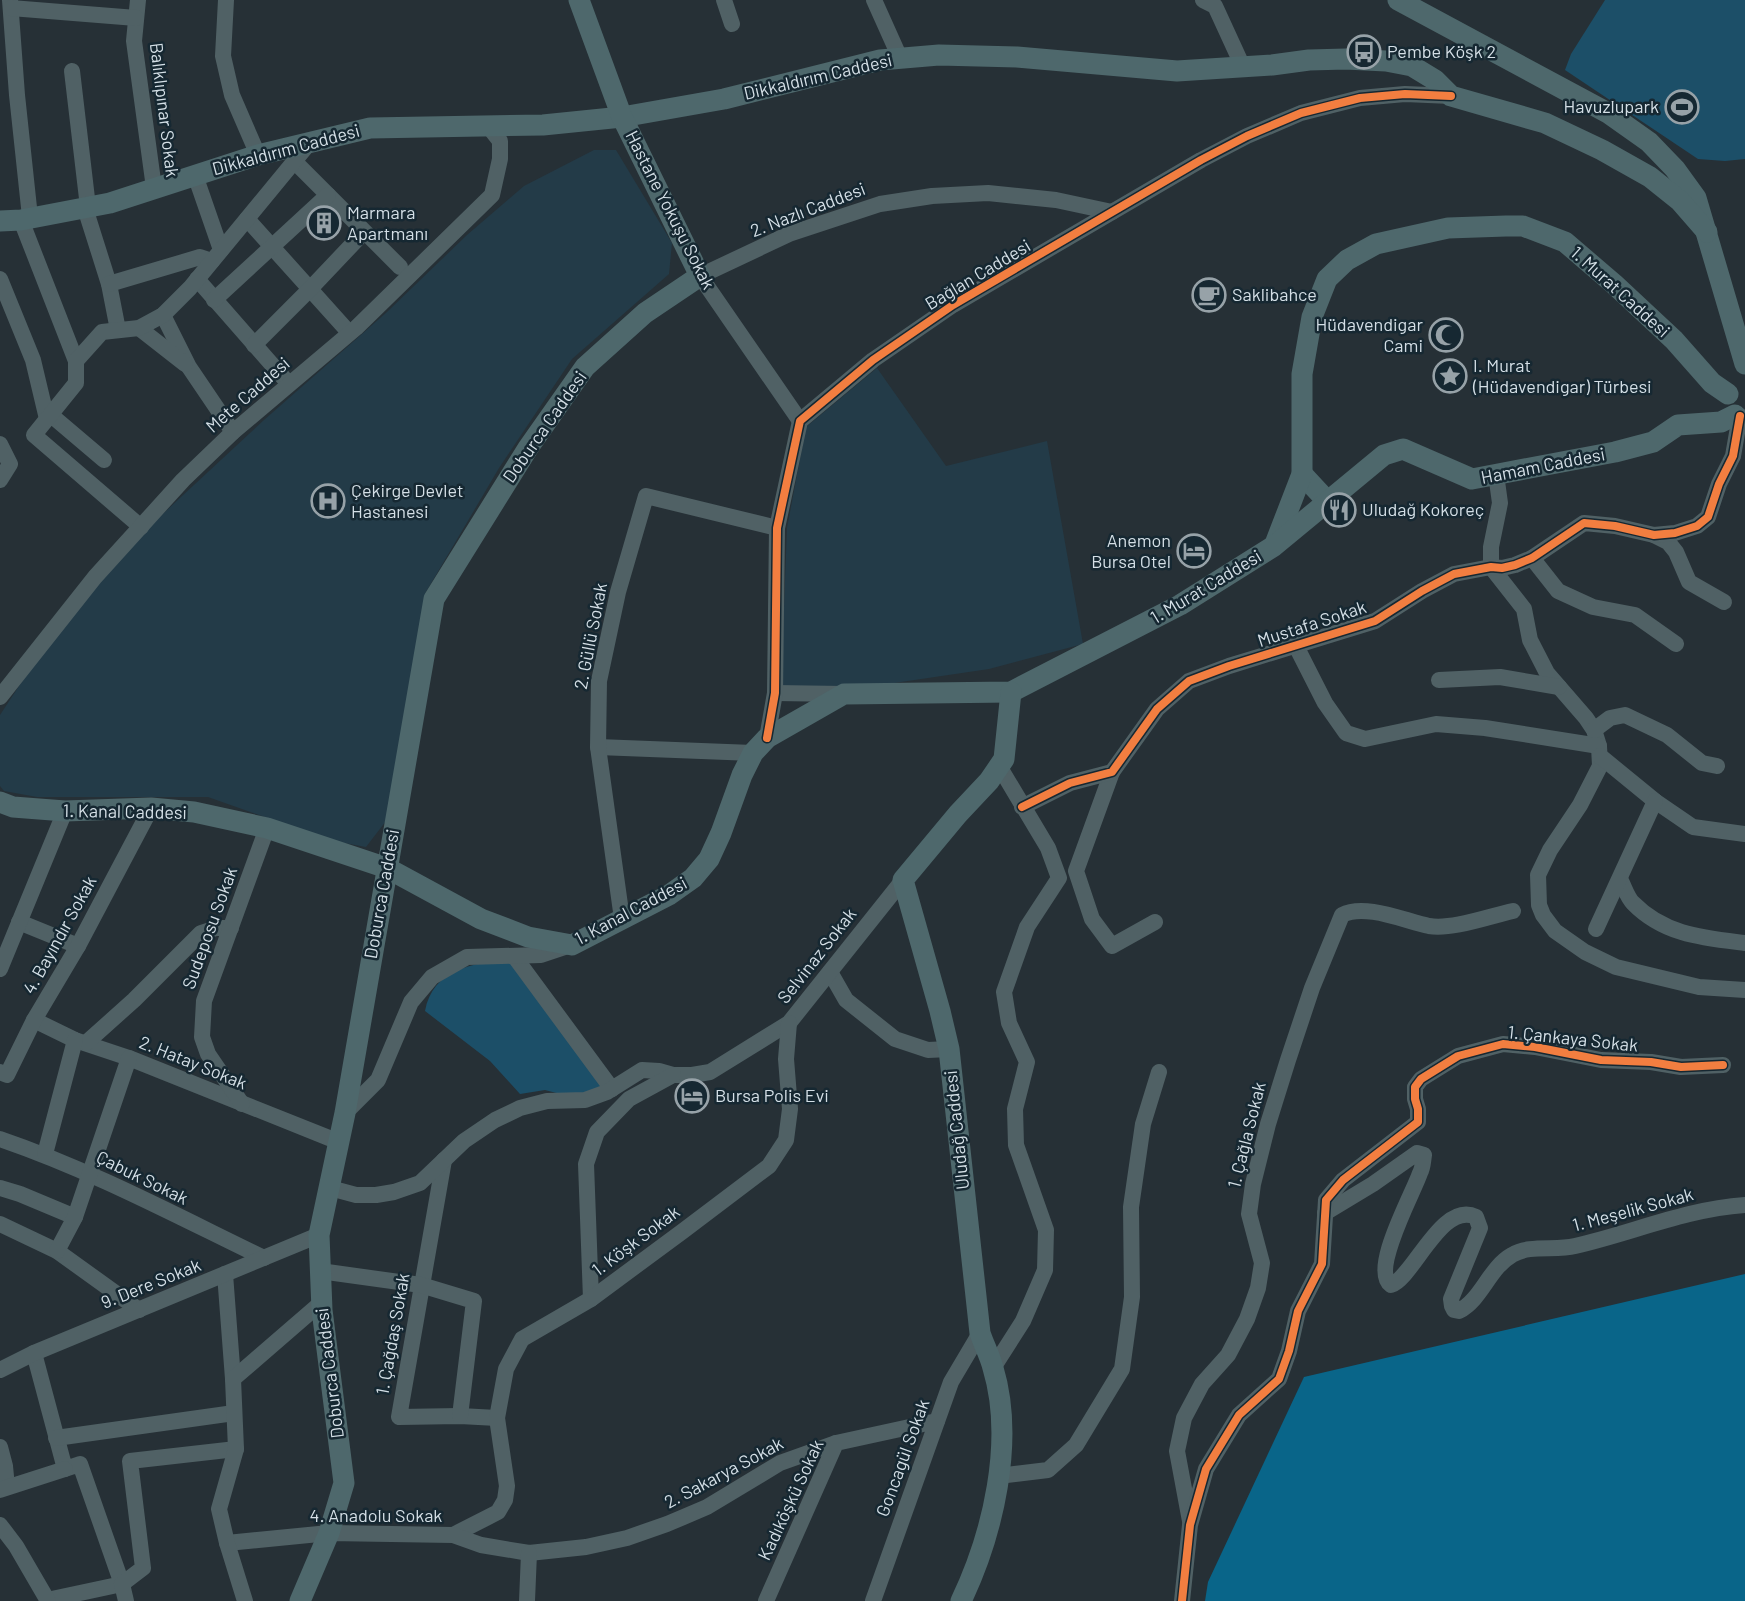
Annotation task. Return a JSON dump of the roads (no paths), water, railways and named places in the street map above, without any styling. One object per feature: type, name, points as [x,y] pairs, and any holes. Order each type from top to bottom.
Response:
[{"type":"main road","name":"Hastane Yokuşu Sokak","points":[[579,0],[622,117],[700,276]]},
{"type":"main road","points":[[1398,0],[1608,113],[1650,142],[1676,169],[1696,198],[1737,318],[1745,364]]},
{"type":"main road","name":"Dikkaldırım Caddesi","points":[[0,221],[26,219],[110,203],[258,155],[370,128],[543,125],[622,117],[724,99],[880,60],[939,55],[1017,57],[1177,70],[1243,67],[1309,60],[1386,61],[1412,66],[1435,80],[1451,96],[1545,123],[1602,150],[1650,177],[1680,201],[1707,232]]},
{"type":"main road","name":"1. Murat Caddesi","points":[[1011,692],[1180,606],[1274,546],[1302,474],[1302,374],[1312,317],[1327,279],[1347,260],[1376,244],[1448,228],[1523,226],[1564,242],[1611,281],[1674,340],[1712,383],[1736,390]]},
{"type":"main road","name":"Doburca Caddesi","points":[[300,1601],[329,1533],[344,1484],[322,1302],[319,1236],[345,1113],[434,599],[528,448],[585,367],[645,313],[700,276]]},
{"type":"main road","points":[[1737,318],[1736,390],[1727,404],[1728,408],[1740,416]]},
{"type":"main road","name":"Hamam Caddesi","points":[[1274,546],[1384,455],[1402,449],[1472,479],[1615,452],[1653,442],[1678,424],[1721,422],[1740,416]]},
{"type":"main road","points":[[1302,474],[1328,502]]},
{"type":"main road","points":[[760,746],[843,694],[1011,692],[1004,759],[989,781],[903,880]]},
{"type":"main road","name":"1. Kanal Caddesi","points":[[0,802],[13,807],[65,811],[151,808],[194,812],[267,828],[387,868],[481,919],[528,937],[572,945],[669,895],[693,878],[705,864],[721,833],[742,775],[760,746]]},
{"type":"main road","name":"Uludağ Caddesi","points":[[903,880],[949,1049],[980,1333],[993,1368],[998,1392],[1002,1437],[993,1507],[971,1579],[961,1601]]},
{"type":"street","name":"Balıklıpınar Sokak","points":[[138,0],[134,41],[154,188]]},
{"type":"street","points":[[226,0],[223,56],[232,95],[258,155]]},
{"type":"street","points":[[724,0],[732,24]]},
{"type":"street","points":[[873,0],[900,58]]},
{"type":"street","points":[[1203,0],[1215,6],[1243,67]]},
{"type":"street","points":[[136,18],[10,4],[26,219],[76,361],[76,384],[34,435],[141,527]]},
{"type":"street","points":[[72,71],[87,207],[109,284],[118,330]]},
{"type":"street","name":"Bağlan Caddesi","points":[[800,421],[873,360],[944,311],[1201,160],[1247,136],[1301,113],[1360,98],[1405,94],[1451,96]]},
{"type":"street","name":"Mete Caddesi","points":[[0,697],[95,577],[183,480],[233,432],[356,328],[492,195],[500,159],[500,141],[489,127]]},
{"type":"street","points":[[76,361],[102,332],[139,328],[164,315],[197,279],[311,141]]},
{"type":"street","points":[[294,161],[400,267]]},
{"type":"street","points":[[195,175],[217,255]]},
{"type":"street","name":"2. Nazlı Caddesi","points":[[700,276],[789,234],[880,204],[932,196],[988,193],[1056,200],[1112,212]]},
{"type":"street","points":[[214,300],[328,195]]},
{"type":"street","points":[[247,219],[345,328]]},
{"type":"street","points":[[254,345],[364,232]]},
{"type":"street","points":[[109,284],[200,257],[217,255]]},
{"type":"street","name":"Hastane Yokuşu Sokak","points":[[700,276],[800,421]]},
{"type":"street","points":[[0,279],[33,360],[49,417],[104,460]]},
{"type":"street","points":[[197,279],[290,384]]},
{"type":"street","points":[[164,315],[189,367],[233,432]]},
{"type":"street","points":[[139,328],[189,367]]},
{"type":"street","name":"Mustafa Sokak","points":[[1076,871],[1112,772],[1157,709],[1189,681],[1228,666],[1375,621],[1454,573],[1515,566],[1532,558],[1584,523],[1615,526],[1654,535],[1675,533],[1697,526],[1708,517],[1719,484],[1739,459],[1740,416]]},
{"type":"street","points":[[598,747],[760,746],[775,693],[777,528],[800,421]]},
{"type":"street","points":[[0,444],[10,464],[0,480]]},
{"type":"street","points":[[1496,474],[1500,503],[1491,547],[1491,567],[1524,609],[1530,640],[1547,673],[1598,744],[1655,801],[1693,827],[1745,834]]},
{"type":"street","name":"2. Güllü Sokak","points":[[622,919],[598,747],[599,681],[618,592],[646,495],[777,528]]},
{"type":"street","points":[[1654,535],[1668,542],[1676,552],[1689,582],[1724,602]]},
{"type":"street","points":[[1532,558],[1558,591],[1593,607],[1635,615],[1676,644]]},
{"type":"street","points":[[1296,646],[1325,702],[1346,733],[1365,739],[1436,724],[1598,744]]},
{"type":"street","points":[[1439,680],[1500,677],[1559,687]]},
{"type":"street","points":[[775,693],[843,694]]},
{"type":"street","points":[[1717,766],[1702,763],[1667,735],[1642,721],[1624,715],[1610,718],[1598,744],[1600,765],[1580,805],[1550,850],[1538,875],[1539,905],[1543,915],[1555,931],[1585,952],[1616,967],[1699,987],[1745,990]]},
{"type":"street","points":[[999,766],[1048,848],[1059,878]]},
{"type":"street","points":[[1022,807],[1070,783],[1112,772]]},
{"type":"street","points":[[1596,928],[1655,801]]},
{"type":"street","name":"4. Bayındır Sokak","points":[[0,1072],[7,1075],[34,1020],[78,946],[151,808]]},
{"type":"street","points":[[0,969],[65,811]]},
{"type":"street","name":"Sudeposu Sokak","points":[[242,1104],[208,1054],[202,1037],[204,1001],[267,828]]},
{"type":"street","points":[[993,1368],[1023,1321],[1045,1270],[1046,1230],[1017,1145],[1015,1108],[1027,1062],[1009,1023],[1004,993],[1027,927],[1059,878],[1076,871],[1092,919],[1112,946],[1155,922]]},
{"type":"street","points":[[1620,879],[1632,902],[1664,927],[1706,938],[1745,943]]},
{"type":"street","name":"Selvinaz Sokak","points":[[330,1188],[356,1195],[394,1192],[420,1183],[464,1141],[495,1120],[520,1108],[548,1101],[585,1100],[612,1089],[642,1070],[673,1075],[692,1075],[710,1071],[789,1023],[903,880]]},
{"type":"street","name":"1. Çağla Sokak","points":[[1190,1525],[1177,1451],[1184,1418],[1202,1384],[1228,1355],[1247,1318],[1258,1288],[1262,1263],[1249,1214],[1253,1184],[1268,1124],[1288,1060],[1312,988],[1342,915],[1350,911],[1363,911],[1432,926],[1452,925],[1513,911]]},
{"type":"street","points":[[19,922],[78,946]]},
{"type":"street","points":[[45,1154],[81,1041],[134,1000],[201,933],[216,928],[231,928]]},
{"type":"street","points":[[345,1113],[378,1080],[411,1002],[432,977],[468,957],[541,955],[572,945]]},
{"type":"street","points":[[514,957],[612,1089]]},
{"type":"street","points":[[830,972],[846,1000],[895,1039],[928,1050],[949,1049]]},
{"type":"street","name":"2. Hatay Sokak","points":[[34,1020],[81,1041],[339,1142]]},
{"type":"street","name":"1. Köşk Sokak","points":[[591,1299],[769,1166],[786,1140],[790,1109],[786,1059],[789,1023]]},
{"type":"street","name":"1. Çankaya Sokak","points":[[1182,1601],[1190,1525],[1206,1470],[1239,1415],[1279,1379],[1289,1351],[1298,1311],[1322,1264],[1326,1200],[1343,1180],[1418,1122],[1415,1088],[1421,1079],[1458,1056],[1503,1044],[1535,1047],[1602,1060],[1652,1062],[1681,1067],[1723,1065]]},
{"type":"street","points":[[57,1251],[75,1217],[129,1058]]},
{"type":"street","points":[[998,1476],[1048,1470],[1076,1446],[1122,1369],[1132,1297],[1131,1207],[1143,1124],[1159,1072]]},
{"type":"street","name":"1. Köşk Sokak","points":[[591,1299],[586,1164],[597,1132],[629,1099],[673,1075]]},
{"type":"street","name":"Çabuk Sokak","points":[[0,1139],[45,1154],[264,1258]]},
{"type":"street","name":"1. Meşelik Sokak","points":[[1325,1213],[1373,1184],[1417,1153],[1424,1155],[1422,1170],[1389,1249],[1385,1277],[1391,1285],[1396,1284],[1438,1231],[1456,1219],[1472,1215],[1476,1217],[1480,1228],[1452,1299],[1454,1310],[1459,1311],[1468,1304],[1503,1262],[1516,1252],[1574,1246],[1686,1214],[1745,1205]]},
{"type":"street","name":"1. Çağdaş Sokak","points":[[444,1160],[399,1417],[497,1418]]},
{"type":"street","points":[[0,1188],[75,1217]]},
{"type":"street","points":[[0,1224],[57,1251],[139,1310]]},
{"type":"street","name":"9. Dere Sokak","points":[[0,1370],[34,1353],[319,1236]]},
{"type":"street","points":[[320,1271],[421,1285],[474,1301],[460,1416]]},
{"type":"street","points":[[225,1274],[236,1449],[219,1509],[227,1544],[245,1601]]},
{"type":"street","points":[[453,1535],[498,1512],[505,1500],[507,1486],[497,1418],[506,1369],[522,1339],[591,1299]]},
{"type":"street","points":[[233,1379],[322,1302]]},
{"type":"street","name":"Goncagül Sokak","points":[[873,1601],[951,1382],[980,1333]]},
{"type":"street","points":[[34,1353],[65,1469]]},
{"type":"street","points":[[56,1438],[234,1413]]},
{"type":"street","name":"Kadıköşkü Sokak","points":[[766,1601],[836,1443],[938,1421]]},
{"type":"street","name":"2. Sakarya Sokak","points":[[453,1535],[481,1545],[529,1553],[586,1547],[627,1538],[707,1507],[780,1463],[836,1443]]},
{"type":"street","points":[[0,1447],[5,1466],[3,1489],[80,1464],[126,1601]]},
{"type":"street","points":[[0,1525],[16,1546],[47,1601],[122,1584],[143,1568],[130,1461],[236,1449]]},
{"type":"street","name":"4. Anadolu Sokak","points":[[227,1544],[329,1533],[453,1535]]},
{"type":"street","points":[[527,1601],[529,1553]]},
{"type":"place","name":"Pembe Köşk 2","points":[[1364,52]]},
{"type":"place","name":"Havuzlupark","points":[[1682,107]]},
{"type":"place","name":"Marmara Apartmanı","points":[[324,223]]},
{"type":"place","name":"Saklibahce","points":[[1209,295]]},
{"type":"place","name":"Hüdavendigar Cami","points":[[1446,335]]},
{"type":"place","name":"I. Murat (Hüdavendigar) Türbesi","points":[[1450,376]]},
{"type":"place","name":"Çekirge Devlet Hastanesi","points":[[328,501]]},
{"type":"place","name":"Uludağ Kokoreç","points":[[1339,510]]},
{"type":"place","name":"Anemon Bursa Otel","points":[[1194,551]]},
{"type":"place","name":"Bursa Polis Evi","points":[[692,1096]]}]
